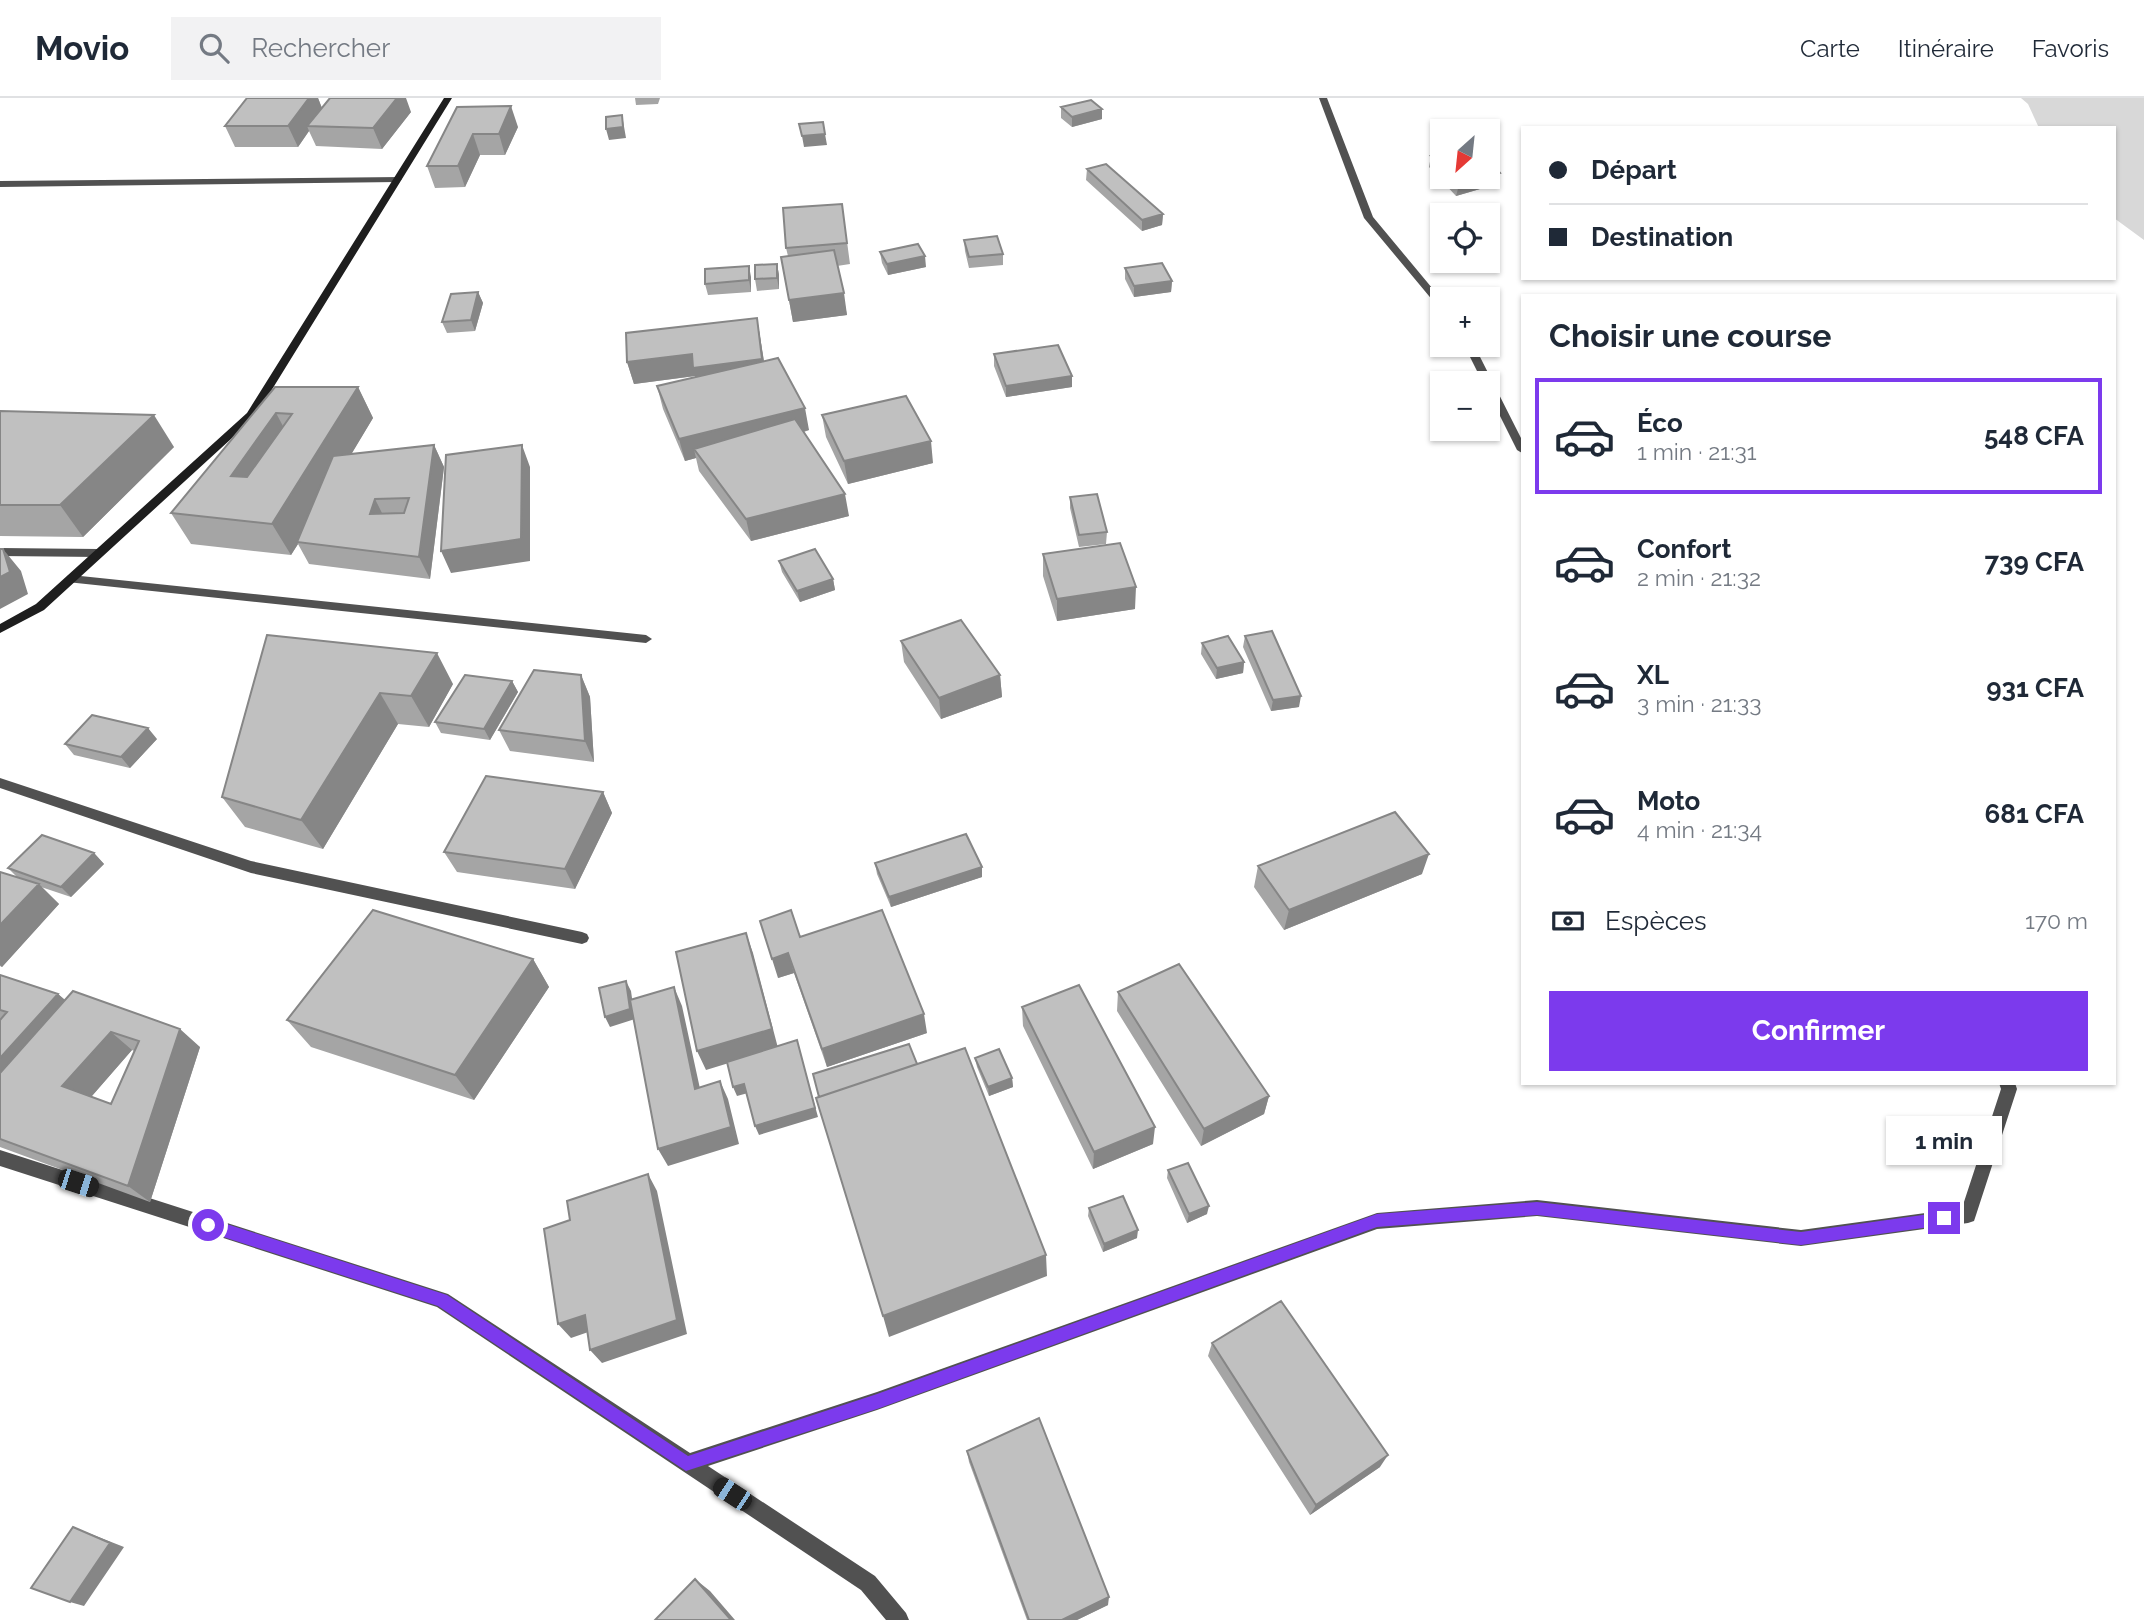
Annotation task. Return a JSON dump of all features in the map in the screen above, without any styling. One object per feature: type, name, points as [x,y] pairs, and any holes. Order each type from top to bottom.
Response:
[{"type":"street","points":[[0,629],[40,607],[251,415],[447,98]]},
{"type":"street","points":[[1323,98],[1369,218],[1430,292]]},
{"type":"street","points":[[0,184],[398,179]]},
{"type":"street","points":[[1475,357],[1521,448]]},
{"type":"street","points":[[0,552],[99,553]]},
{"type":"street","points":[[71,579],[646,639]]},
{"type":"street","points":[[0,783],[251,867],[582,938]]},
{"type":"street","points":[[686,1464],[877,1401],[1377,1221],[1537,1208],[1801,1238],[1968,1215],[2009,1089],[2008,1085]]},
{"type":"street","points":[[0,1158],[442,1300],[868,1583],[899,1620]]},
{"type":"shaded area","points":[[2021,98],[2144,98],[2144,240],[2116,219],[2116,126],[2038,126],[2028,104]]},
{"type":"building","points":[[247,98],[309,98],[288,126],[225,126]]},
{"type":"building","points":[[330,98],[397,98],[373,128],[307,126]]},
{"type":"building","points":[[1091,100],[1102,109],[1072,117],[1061,107]]},
{"type":"building","points":[[511,106],[499,134],[473,134],[458,166],[427,166],[457,107]]},
{"type":"building","points":[[622,115],[623,127],[606,129],[606,117]]},
{"type":"building","points":[[823,122],[825,134],[802,136],[799,124]]},
{"type":"building","points":[[1106,164],[1163,214],[1142,220],[1087,169]]},
{"type":"building","points":[[842,204],[847,243],[786,248],[783,208]]},
{"type":"building","points":[[997,236],[1003,254],[969,257],[964,240]]},
{"type":"building","points":[[918,244],[925,256],[887,264],[880,252]]},
{"type":"building","points":[[834,250],[844,293],[789,300],[781,257]]},
{"type":"building","points":[[1162,263],[1172,281],[1134,286],[1125,268]]},
{"type":"building","points":[[777,264],[777,278],[755,279],[755,265]]},
{"type":"building","points":[[749,266],[749,280],[705,284],[705,269]]},
{"type":"building","points":[[478,292],[471,320],[442,322],[451,294]]},
{"type":"building","points":[[757,318],[762,359],[693,368],[692,354],[627,362],[626,333]]},
{"type":"building","points":[[1058,345],[1072,376],[1006,386],[994,354]]},
{"type":"building","points":[[778,358],[805,408],[679,439],[657,386]]},
{"type":"building","points":[[275,387],[358,387],[272,524],[171,513]],"holes":[[[276,413],[292,414],[247,477],[231,476]]]},
{"type":"building","points":[[906,396],[931,441],[844,461],[822,415]]},
{"type":"building","points":[[0,411],[154,415],[60,505],[0,505]]},
{"type":"building","points":[[795,419],[845,494],[746,519],[694,449]]},
{"type":"building","points":[[434,445],[419,557],[297,542],[333,456]],"holes":[[[409,498],[404,513],[370,514],[375,499]]]},
{"type":"building","points":[[522,445],[521,539],[441,551],[446,455]]},
{"type":"building","points":[[1097,494],[1107,532],[1079,535],[1070,497]]},
{"type":"building","points":[[1120,543],[1136,587],[1057,599],[1043,554]]},
{"type":"building","points":[[0,549],[3,549],[10,572],[0,577]]},
{"type":"building","points":[[815,549],[833,579],[797,591],[779,561]]},
{"type":"building","points":[[961,620],[1000,675],[939,698],[901,641]]},
{"type":"building","points":[[1272,631],[1301,696],[1273,700],[1245,636]]},
{"type":"building","points":[[267,635],[437,653],[411,696],[380,693],[301,820],[222,797]]},
{"type":"building","points":[[1228,636],[1244,662],[1217,668],[1202,643]]},
{"type":"building","points":[[534,670],[581,675],[585,741],[499,730]]},
{"type":"building","points":[[465,675],[512,681],[484,729],[435,722]]},
{"type":"building","points":[[92,715],[148,728],[121,757],[65,744]]},
{"type":"building","points":[[486,776],[603,792],[565,869],[444,852]]},
{"type":"building","points":[[1395,812],[1429,854],[1289,910],[1258,866]]},
{"type":"building","points":[[966,834],[982,867],[889,897],[875,863]]},
{"type":"building","points":[[42,835],[94,853],[61,887],[8,868]]},
{"type":"building","points":[[0,872],[39,884],[0,925]]},
{"type":"building","points":[[373,910],[533,959],[455,1075],[287,1020]]},
{"type":"building","points":[[791,910],[800,937],[882,910],[924,1014],[822,1049],[788,953],[772,959],[760,921]]},
{"type":"building","points":[[746,933],[772,1029],[697,1051],[676,952]]},
{"type":"building","points":[[1179,964],[1269,1096],[1204,1129],[1118,992]]},
{"type":"building","points":[[0,975],[58,994],[0,1058],[0,1020],[7,1012],[0,1010]]},
{"type":"building","points":[[626,981],[630,1009],[605,1017],[599,988]]},
{"type":"building","points":[[1079,985],[1155,1127],[1094,1152],[1022,1007]]},
{"type":"building","points":[[674,987],[695,1089],[720,1081],[731,1127],[658,1149],[630,1000]]},
{"type":"building","points":[[73,991],[180,1029],[128,1186],[0,1139],[0,1073]],"holes":[[[111,1032],[139,1041],[111,1104],[62,1086]]]},
{"type":"building","points":[[797,1040],[815,1108],[755,1126],[744,1084],[733,1087],[727,1062]]},
{"type":"building","points":[[909,1044],[917,1064],[819,1097],[813,1074]]},
{"type":"building","points":[[965,1048],[1046,1255],[883,1316],[816,1098]]},
{"type":"building","points":[[999,1049],[1012,1078],[988,1087],[975,1058]]},
{"type":"building","points":[[1188,1163],[1209,1206],[1189,1214],[1168,1170]]},
{"type":"building","points":[[648,1174],[677,1320],[590,1350],[585,1315],[558,1324],[544,1229],[570,1220],[567,1201]]},
{"type":"building","points":[[1123,1196],[1138,1230],[1104,1244],[1089,1208]]},
{"type":"building","points":[[1281,1301],[1388,1455],[1316,1505],[1212,1343]]},
{"type":"building","points":[[1039,1418],[1109,1597],[1062,1620],[1029,1620],[967,1451]]},
{"type":"building","points":[[73,1527],[110,1543],[70,1602],[31,1588]]},
{"type":"building","points":[[695,1579],[731,1620],[655,1620]]},
{"type":"route","points":[[208,1225],[442,1300],[686,1464],[877,1401],[1377,1221],[1537,1208],[1801,1238],[1944,1218]]}]
